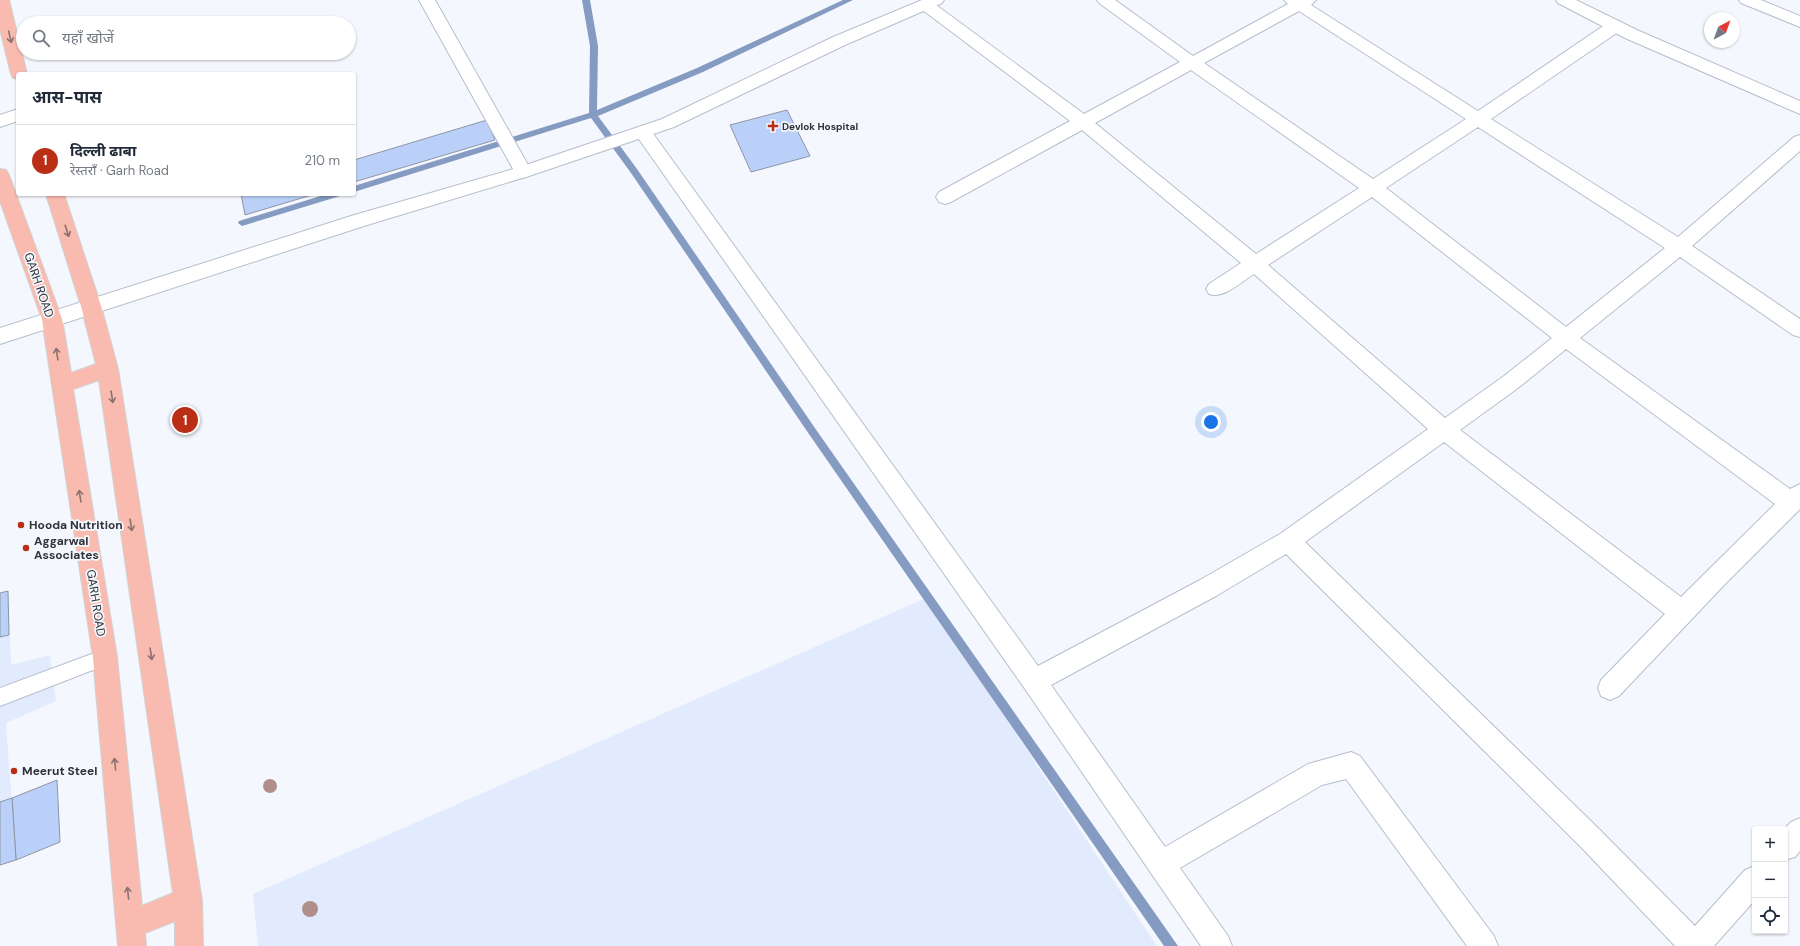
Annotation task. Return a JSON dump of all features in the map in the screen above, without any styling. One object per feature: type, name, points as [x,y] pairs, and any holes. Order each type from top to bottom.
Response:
[{"type":"main road","points":[[1,0],[19,72]]},
{"type":"main road","name":"GARH ROAD","points":[[0,175],[52,319],[105,657],[132,935]]},
{"type":"main road","points":[[56,196],[91,306],[108,368],[188,901],[189,946]]},
{"type":"main road","points":[[62,384],[108,368]]},
{"type":"main road","points":[[132,935],[188,901]]},
{"type":"street","points":[[427,0],[523,172]]},
{"type":"street","points":[[1105,0],[1192,63],[1373,188],[1566,338],[1795,499],[1610,688]]},
{"type":"street","points":[[1564,0],[1615,26],[1800,108]]},
{"type":"street","points":[[1746,0],[1800,22]]},
{"type":"street","points":[[0,336],[358,221],[523,172],[643,132],[668,123],[839,41],[931,2],[1083,122],[1255,264],[1444,430],[1682,613]]},
{"type":"street","points":[[945,196],[1192,63],[1300,2],[1478,119],[1679,246],[1800,329]]},
{"type":"street","points":[[1216,288],[1373,188],[1615,26]]},
{"type":"street","points":[[0,120],[16,115]]},
{"type":"street","points":[[643,132],[1034,681],[1218,946]]},
{"type":"street","points":[[1034,681],[1208,588],[1288,541],[1511,382],[1679,246],[1800,141]]},
{"type":"street","points":[[1288,541],[1589,837],[1695,946],[1752,883]]},
{"type":"street","points":[[1161,864],[1317,774],[1351,765],[1484,946]]},
{"type":"street","points":[[1788,844],[1800,831]]},
{"type":"lane","points":[[0,697],[105,657]]},
{"type":"shaded area","points":[[8,591],[11,665],[50,655],[56,701],[6,723],[16,860],[0,865],[0,593]]},
{"type":"shaded area","points":[[926,598],[1157,946],[258,946],[253,894]]},
{"type":"building","points":[[787,110],[810,156],[751,172],[730,125]]},
{"type":"building","points":[[487,120],[495,140],[356,181],[356,159]]},
{"type":"building","points":[[241,196],[308,196],[245,215]]},
{"type":"building","points":[[8,591],[9,635],[0,637],[0,593]]},
{"type":"building","points":[[57,780],[60,842],[16,860],[12,798]]},
{"type":"building","points":[[12,798],[16,860],[0,865],[0,802]]},
{"type":"waterway","points":[[586,0],[594,46],[593,115]]},
{"type":"waterway","points":[[593,115],[700,70],[849,0]]},
{"type":"waterway","points":[[356,188],[593,115]]},
{"type":"waterway","points":[[593,115],[634,171],[814,434],[1172,946]]},
{"type":"waterway","points":[[242,223],[330,196]]},
{"type":"place","name":"Devlok Hospital","points":[[773,126]]},
{"type":"place","name":"दिल्ली ढाबा","points":[[185,420]]},
{"type":"place","name":"Hooda Nutrition","points":[[21,525]]},
{"type":"place","name":"Aggarwal Associates","points":[[26,548]]},
{"type":"place","name":"Meerut Steel","points":[[14,771]]}]
